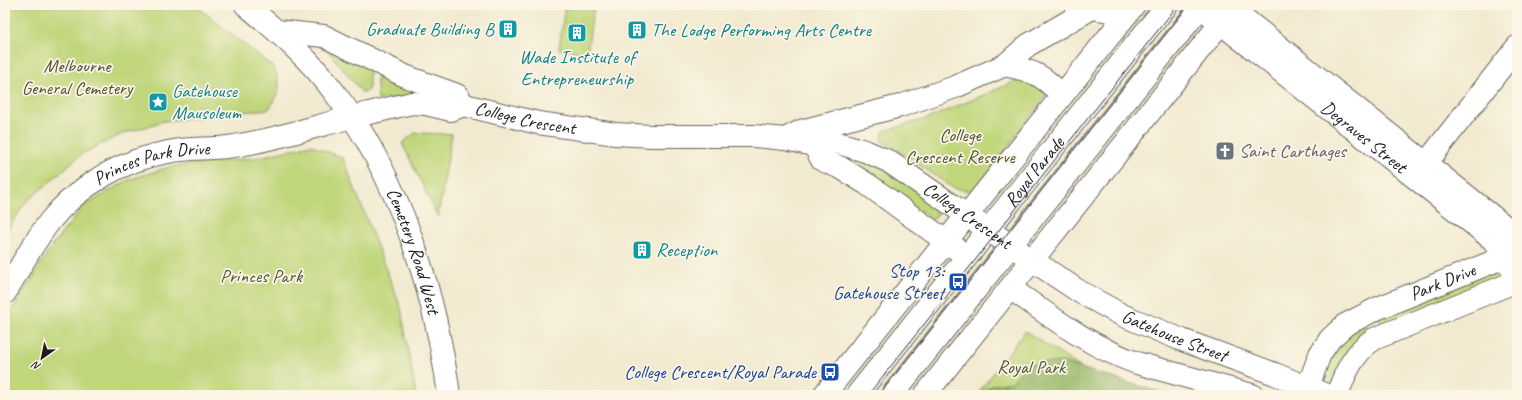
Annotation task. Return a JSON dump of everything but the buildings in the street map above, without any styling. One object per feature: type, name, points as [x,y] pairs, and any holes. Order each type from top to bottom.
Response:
[{"type":"main road","points":[[246,5],[277,31],[319,73],[352,117]]},
{"type":"main road","name":"Royal Parade","points":[[857,395],[1167,5]]},
{"type":"main road","name":"Royal Parade","points":[[900,392],[988,273],[1200,6]]},
{"type":"main road","name":"Degraves Street","points":[[1200,6],[1229,11],[1420,170],[1496,243],[1512,254],[1517,281]]},
{"type":"main road","points":[[785,139],[816,126],[851,120],[911,103],[955,87],[1006,65],[1028,45],[1092,8],[1130,9]]},
{"type":"main road","name":"Royal Parade","points":[[824,395],[1130,9]]},
{"type":"main road","points":[[926,395],[1229,11]]},
{"type":"main road","points":[[277,31],[324,36],[405,76],[457,96],[464,105]]},
{"type":"main road","points":[[1420,170],[1517,46]]},
{"type":"main road","points":[[1006,65],[1030,70],[1045,78],[1062,95]]},
{"type":"main road","name":"College Crescent","points":[[352,117],[412,103],[426,104],[452,110],[464,105],[538,123],[598,132],[652,136],[754,136],[785,139],[814,145],[835,142],[881,158],[1032,260]]},
{"type":"main road","name":"Princes Park Drive","points":[[5,293],[50,221],[76,194],[107,174],[137,159],[154,154],[183,149],[226,147],[249,143],[352,117]]},
{"type":"main road","name":"Cemetery Road West","points":[[352,117],[367,142],[395,198],[422,270],[435,318],[449,395]]},
{"type":"main road","name":"College Crescent","points":[[814,145],[822,160],[841,168],[867,184],[1010,288]]},
{"type":"main road","name":"Degraves Street","points":[[1420,170],[1517,236]]},
{"type":"main road","name":"Park Drive","points":[[1313,392],[1320,354],[1330,339],[1346,324],[1368,312],[1512,254]]},
{"type":"main road","name":"Gatehouse Street","points":[[1032,260],[1080,292],[1122,315],[1182,340],[1275,374],[1313,392]]},
{"type":"main road","name":"Park Drive","points":[[1337,395],[1355,356],[1367,343],[1380,336],[1517,281]]},
{"type":"main road","name":"Gatehouse Street","points":[[1010,288],[1070,329],[1125,359],[1252,395]]},
{"type":"main road","points":[[1368,312],[1380,336]]},
{"type":"main road","points":[[869,338],[877,369],[900,392]]},
{"type":"green space","name":"Melbourne General Cemetery","points":[[5,5],[195,5],[274,68],[279,85],[278,93],[269,109],[164,121],[122,134],[83,153],[25,203],[5,234]]},
{"type":"green space","points":[[565,5],[594,5],[587,53],[559,49]]},
{"type":"green space","points":[[323,45],[369,68],[369,88],[365,93],[362,92]]},
{"type":"green space","points":[[376,70],[439,95],[378,100]]},
{"type":"green space","name":"College Crescent Reserve","points":[[1026,77],[1053,86],[976,189],[970,191],[953,188],[898,150],[881,141],[884,131],[929,118]]},
{"type":"green space","points":[[415,133],[452,134],[438,217],[402,143]]},
{"type":"green space","name":"Princes Park","points":[[311,145],[343,158],[401,308],[416,395],[5,395],[5,321],[54,243],[84,206],[128,180],[169,167],[255,158]]},
{"type":"green space","points":[[835,153],[882,167],[942,208],[933,220],[833,154]]},
{"type":"green space","points":[[1494,265],[1500,283],[1384,330],[1377,313]]},
{"type":"green space","points":[[1364,322],[1369,331],[1329,386],[1317,382],[1329,354]]},
{"type":"green space","name":"Royal Park","points":[[1025,331],[1089,373],[1144,395],[977,395]]},
{"type":"green space","name":"Royal Park","points":[[1062,362],[1168,395],[977,395],[993,385],[1012,382],[1027,364]]},
{"type":"tram line","points":[[868,395],[1178,5]]},
{"type":"tram line","points":[[879,395],[1189,5]]},
{"type":"place","name":"Graduate Building B","points":[[508,29]]},
{"type":"place","name":"The Lodge Performing Arts Centre","points":[[637,30]]},
{"type":"place","name":"Wade Institute of Entrepreneurship","points":[[577,33]]},
{"type":"place","name":"Gatehouse Mausoleum","points":[[158,102]]},
{"type":"place","name":"Saint Carthages","points":[[1225,151]]},
{"type":"place","name":"Reception","points":[[642,250]]},
{"type":"place","name":"Stop 13: Gatehouse Street","points":[[958,282]]},
{"type":"place","name":"College Crescent/Royal Parade","points":[[830,372]]}]
